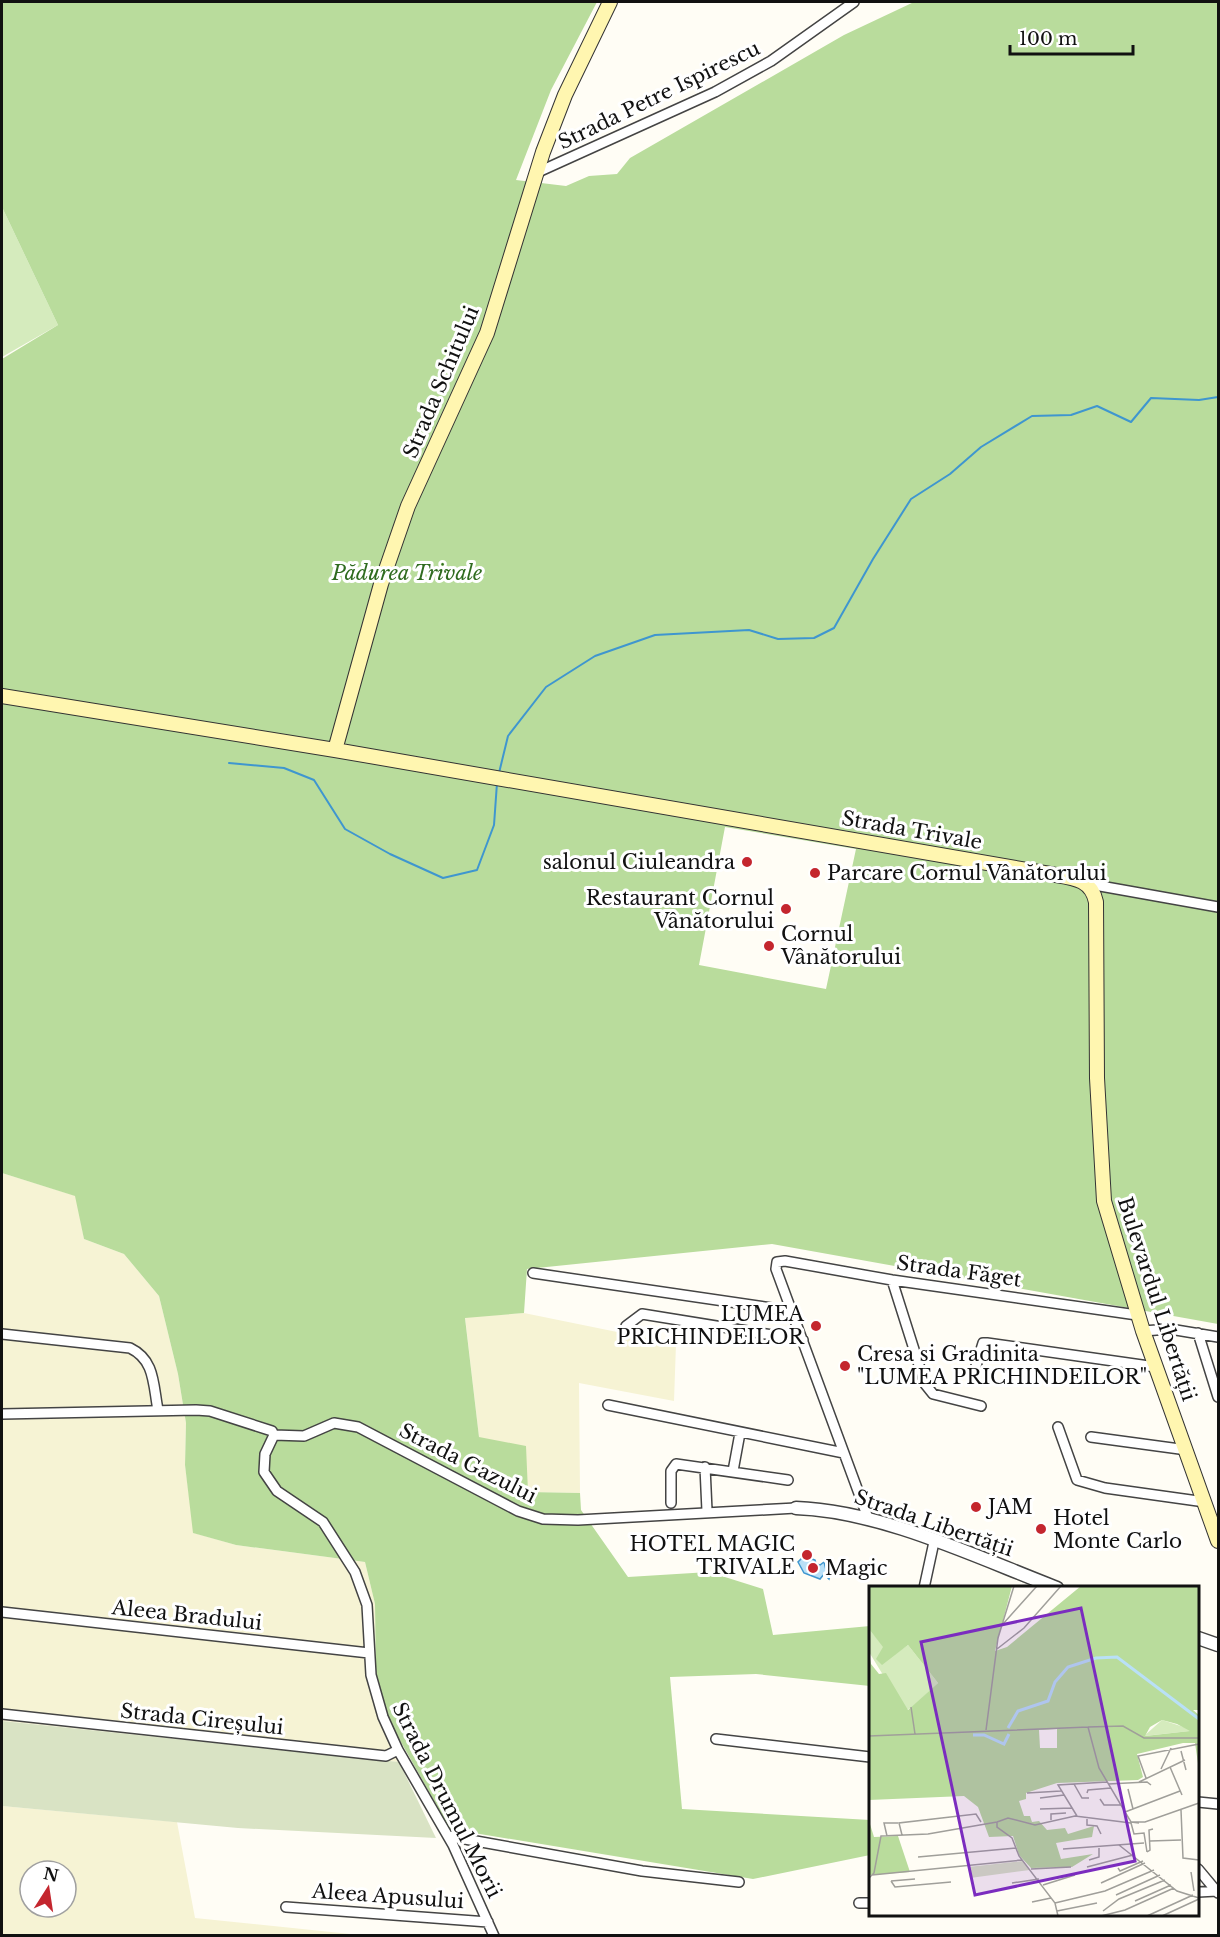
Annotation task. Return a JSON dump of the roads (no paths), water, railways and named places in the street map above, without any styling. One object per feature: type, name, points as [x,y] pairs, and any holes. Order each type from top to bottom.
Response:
[{"type":"main road","name":"Strada Schitului","points":[[335,750],[381,584],[404,517],[487,333],[536,173],[565,96],[607,6]]},
{"type":"main road","name":"Strada Trivale","points":[[2,696],[335,750],[1070,877],[1089,884]]},
{"type":"main road","name":"Bulevardul Libertății","points":[[1089,884],[1096,902],[1098,1089],[1104,1202],[1137,1315],[1187,1449],[1218,1541]]},
{"type":"street","points":[[607,6],[621,2]]},
{"type":"street","name":"Strada Petre Ispirescu","points":[[536,173],[715,92],[778,56],[854,2]]},
{"type":"street","name":"Strada Trivale","points":[[1089,884],[1218,907]]},
{"type":"street","name":"Strada Făget","points":[[792,1311],[776,1269],[777,1262],[785,1261],[892,1280],[1137,1315]]},
{"type":"street","points":[[533,1273],[792,1311],[868,1518]]},
{"type":"street","points":[[892,1280],[925,1384],[933,1394],[981,1406]]},
{"type":"street","points":[[626,1326],[642,1314],[803,1340]]},
{"type":"street","points":[[1143,1331],[1170,1329],[1218,1336]]},
{"type":"street","points":[[1198,1333],[1218,1397]]},
{"type":"street","points":[[2,1334],[130,1348],[147,1360],[158,1410]]},
{"type":"street","points":[[976,1366],[980,1348],[983,1343],[987,1343],[1156,1367]]},
{"type":"street","points":[[608,1405],[844,1453]]},
{"type":"street","points":[[2,1413],[158,1410],[210,1412],[272,1431],[274,1435]]},
{"type":"street","name":"Strada Gazului","points":[[274,1435],[304,1436],[334,1423],[358,1427],[519,1510],[543,1519],[578,1520],[707,1511],[796,1508]]},
{"type":"street","points":[[1058,1427],[1077,1480],[1105,1488],[1205,1502]]},
{"type":"street","points":[[733,1471],[740,1433]]},
{"type":"street","name":"Strada Drumul Morii","points":[[274,1435],[265,1454],[264,1472],[277,1491],[323,1522],[355,1572],[367,1605],[369,1653],[374,1692],[398,1750],[448,1836],[494,1935]]},
{"type":"street","points":[[1091,1437],[1187,1449]]},
{"type":"street","points":[[671,1503],[673,1466],[682,1463],[789,1480]]},
{"type":"street","points":[[705,1467],[707,1511]]},
{"type":"street","name":"Strada Libertății","points":[[796,1508],[833,1510],[868,1518],[1054,1586]]},
{"type":"street","points":[[924,1586],[934,1542]]},
{"type":"street","name":"Aleea Bradului","points":[[2,1612],[369,1653]]},
{"type":"street","points":[[1199,1639],[1218,1645]]},
{"type":"street","name":"Strada Cireșului","points":[[2,1714],[374,1755],[386,1756],[398,1750]]},
{"type":"street","points":[[716,1739],[869,1757]]},
{"type":"street","points":[[1199,1802],[1218,1804]]},
{"type":"street","points":[[448,1836],[642,1871],[739,1882]]},
{"type":"street","points":[[1199,1871],[1218,1892]]},
{"type":"street","points":[[1199,1892],[1218,1892]]},
{"type":"street","points":[[859,1903],[869,1903]]},
{"type":"street","name":"Aleea Apusului","points":[[286,1907],[488,1922]]},
{"type":"water","name":"Magic","points":[[804,1556],[815,1560],[816,1564],[820,1565],[824,1562],[826,1570],[831,1572],[829,1579],[824,1574],[820,1579],[804,1573],[798,1562]]},
{"type":"waterway","points":[[499,773],[508,736],[546,687],[595,656],[655,635],[749,630],[778,639],[814,638],[834,628],[873,559],[911,499],[950,474],[981,447],[1032,416],[1071,415],[1097,406],[1131,422],[1151,398],[1199,400],[1218,397]]},
{"type":"waterway","points":[[229,763],[284,768],[314,780],[345,829],[390,854],[443,878],[477,870],[494,825],[497,783]]},
{"type":"place","name":"salonul Ciuleandra","points":[[747,862]]},
{"type":"place","name":"Parcare Cornul Vânătorului","points":[[815,873]]},
{"type":"place","name":"Restaurant Cornul Vânătorului","points":[[786,909]]},
{"type":"place","name":"Cornul Vânătorului","points":[[769,946]]},
{"type":"place","name":"LUMEA PRICHINDEILOR","points":[[816,1326]]},
{"type":"place","name":"Cresa si Gradinita \"LUMEA PRICHINDEILOR\"","points":[[845,1366]]},
{"type":"place","name":"JAM","points":[[976,1507]]},
{"type":"place","name":"Hotel Monte Carlo","points":[[1041,1529]]},
{"type":"place","name":"HOTEL MAGIC TRIVALE","points":[[807,1555]]},
{"type":"place","name":"Magic","points":[[813,1568]]},
{"type":"park label","name":"Pădurea Trivale","points":[[407,573]]}]
